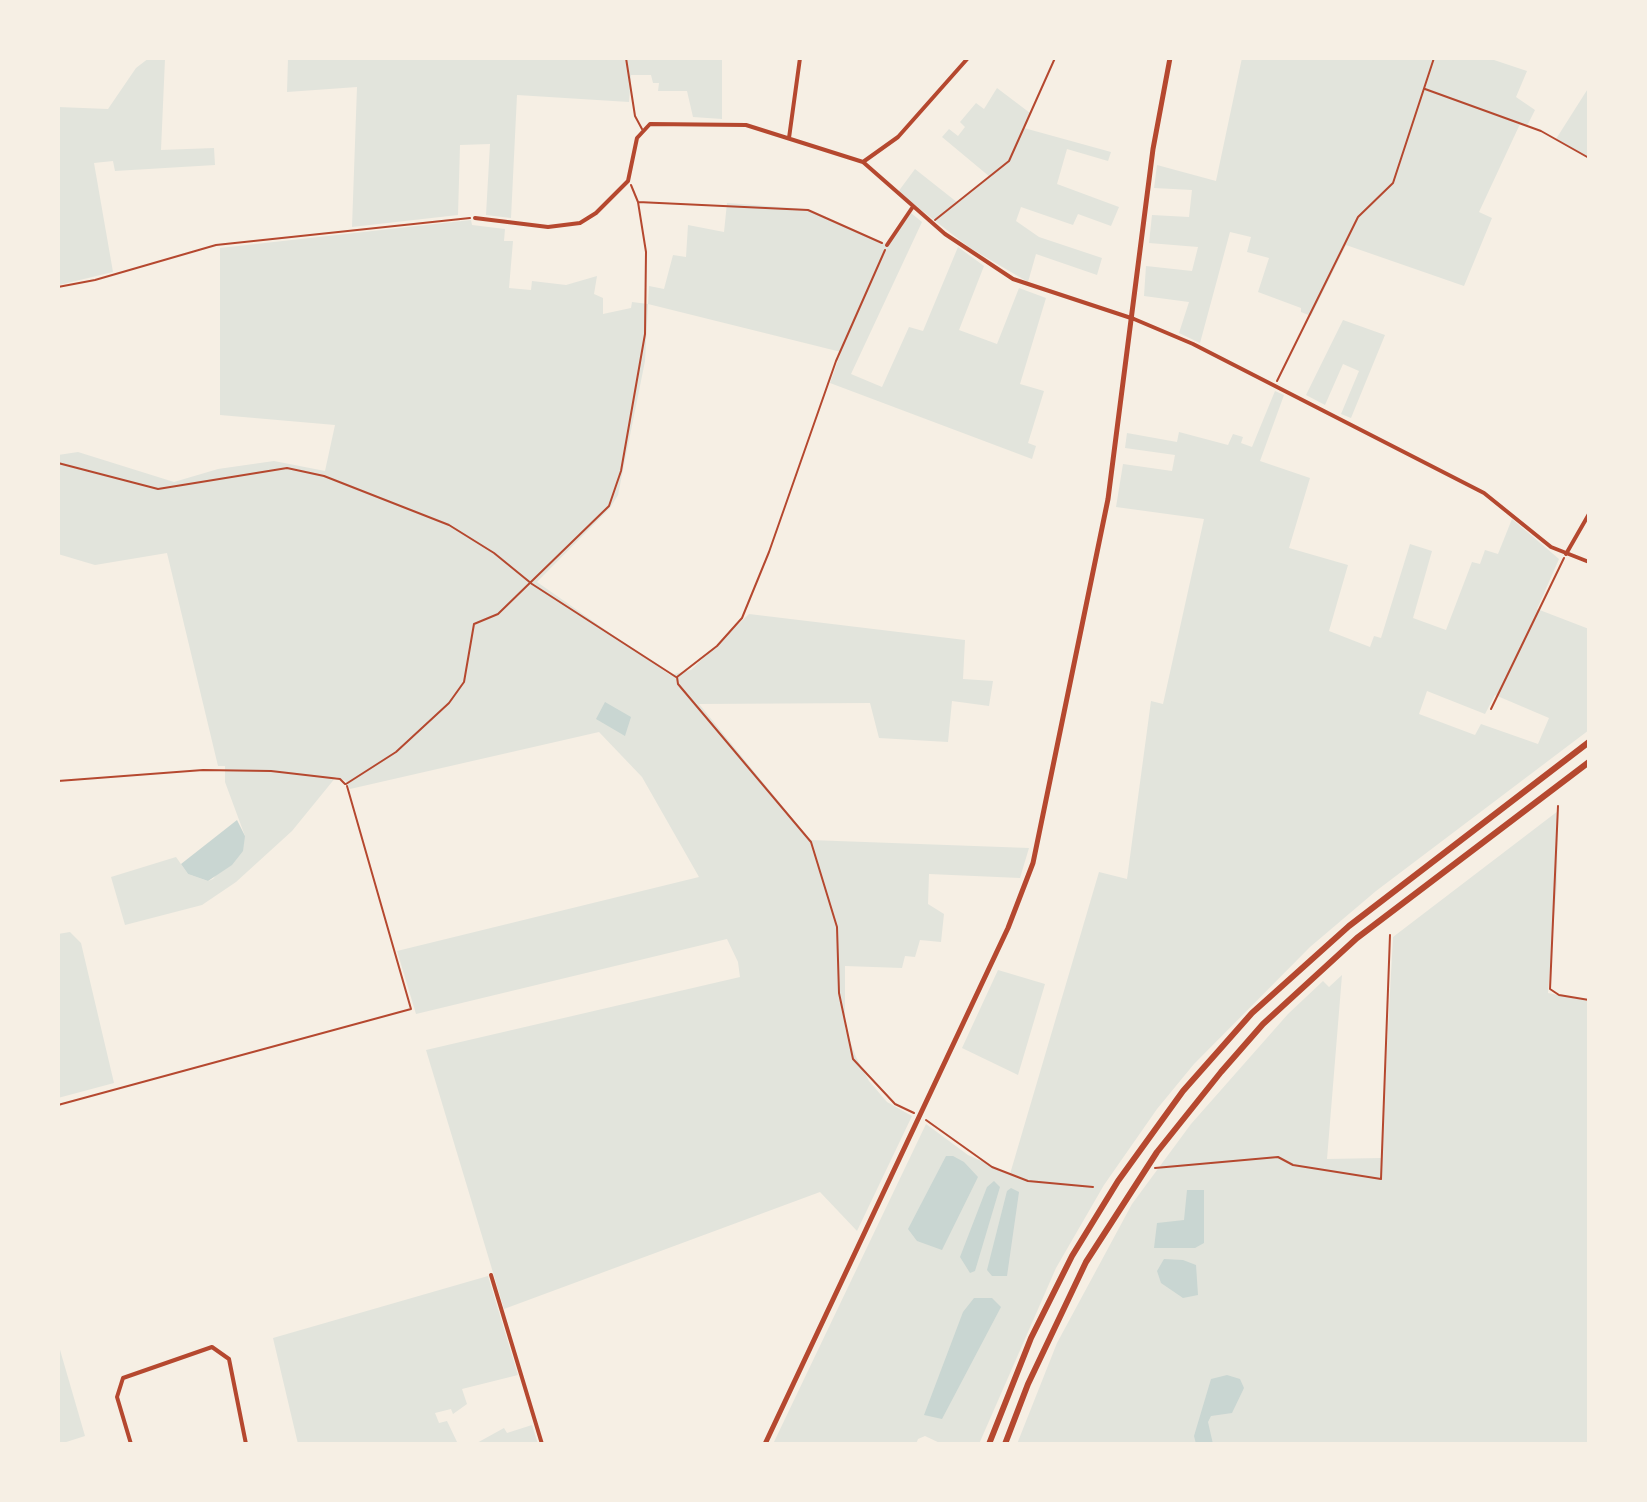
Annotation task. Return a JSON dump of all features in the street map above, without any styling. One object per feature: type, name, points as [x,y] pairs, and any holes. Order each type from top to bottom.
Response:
[{"type":"highway","points":[[989,1444],[1052,1294],[1118,1181],[1162,1118],[1211,1059],[1252,1013],[1327,945],[1589,742]]},
{"type":"highway","points":[[1005,1444],[1028,1384],[1086,1262],[1175,1126],[1263,1024],[1336,956],[1589,762]]},
{"type":"street","points":[[789,138],[800,58]]},
{"type":"street","points":[[863,162],[898,137],[968,58]]},
{"type":"street","points":[[765,1444],[1008,928],[1033,863],[1108,499],[1134,319],[1153,149],[1170,58]]},
{"type":"street","points":[[475,218],[535,226],[568,226],[596,213],[628,181],[637,138],[642,129],[650,124],[693,122],[746,125],[789,138],[863,162],[931,223],[1013,279],[1134,319],[1275,385],[1484,493],[1551,547],[1589,562]]},
{"type":"street","points":[[887,245],[912,208]]},
{"type":"street","points":[[1566,554],[1589,514]]},
{"type":"street","points":[[491,1275],[542,1444]]},
{"type":"street","points":[[131,1444],[117,1397],[123,1378],[212,1347],[229,1359],[246,1444]]},
{"type":"lane","points":[[626,58],[635,116],[642,129]]},
{"type":"path","points":[[931,223],[1009,161],[1055,58]]},
{"type":"path","points":[[1275,385],[1358,217],[1393,183],[1434,58]]},
{"type":"path","points":[[1424,88],[1541,131],[1589,158]]},
{"type":"path","points":[[346,784],[396,752],[449,703],[464,682],[474,624],[498,614],[609,506],[621,471],[645,334],[647,281],[638,202],[628,181]]},
{"type":"path","points":[[638,202],[808,210],[887,245],[841,349],[769,552],[742,618],[717,646],[677,677]]},
{"type":"path","points":[[58,287],[95,280],[216,245],[419,220],[475,218]]},
{"type":"path","points":[[58,463],[158,489],[287,468],[324,476],[449,525],[494,553],[532,584],[677,677],[678,684],[811,842],[837,927],[839,993],[853,1059],[895,1104],[921,1116],[992,1167],[1028,1181],[1093,1187]]},
{"type":"path","points":[[1491,709],[1566,554]]},
{"type":"path","points":[[58,781],[203,770],[271,771],[340,779],[346,784],[411,1009],[58,1105]]},
{"type":"path","points":[[1558,806],[1550,989],[1559,995],[1589,1000]]},
{"type":"path","points":[[1145,1169],[1278,1157],[1293,1165],[1381,1179],[1390,935]]},
{"type":"shaded area","points":[[149,58],[195,58],[165,59],[161,150],[214,148],[215,165],[115,171],[113,161],[94,163],[113,272],[59,285],[58,107],[108,109],[136,68]]},
{"type":"shaded area","points":[[288,58],[722,58],[722,119],[693,117],[687,91],[658,91],[659,83],[653,83],[651,75],[631,75],[629,102],[517,95],[511,218],[486,215],[490,144],[460,145],[458,215],[352,227],[357,87],[287,92]]},
{"type":"shaded area","points":[[1242,58],[1488,58],[1527,71],[1516,97],[1535,110],[1527,126],[1520,124],[1479,212],[1492,218],[1464,286],[1346,245],[1311,316],[1301,312],[1301,308],[1258,292],[1269,258],[1247,252],[1251,237],[1230,232],[1200,343],[1179,333],[1189,302],[1144,296],[1146,266],[1192,271],[1198,247],[1149,243],[1152,215],[1189,217],[1192,190],[1154,188],[1157,165],[1216,181]]},
{"type":"shaded area","points":[[1589,87],[1589,159],[1556,139]]},
{"type":"shaded area","points":[[997,88],[1030,113],[1024,128],[1111,152],[1108,161],[1067,149],[1057,184],[1119,207],[1111,226],[1078,214],[1073,225],[1021,207],[1016,221],[1039,237],[1102,258],[1097,275],[1036,254],[1028,282],[970,248],[898,192],[915,169],[958,203],[990,177],[942,137],[949,129],[958,136],[965,127],[960,122],[976,103],[984,109]]},
{"type":"shaded area","points":[[727,203],[806,209],[888,245],[911,213],[922,222],[851,374],[882,387],[909,327],[923,331],[958,247],[984,266],[959,330],[997,344],[1019,288],[1046,298],[1020,384],[1044,391],[1028,443],[1036,446],[1032,459],[830,383],[841,352],[648,304],[649,286],[664,289],[673,255],[686,257],[688,225],[724,232]]},
{"type":"shaded area","points":[[471,220],[472,225],[505,229],[504,241],[513,241],[509,288],[531,290],[532,281],[566,285],[597,276],[594,294],[603,298],[603,314],[631,308],[632,302],[648,304],[645,361],[618,495],[610,508],[537,582],[670,675],[691,670],[749,614],[965,640],[963,679],[993,681],[989,706],[952,701],[948,742],[879,738],[870,703],[699,704],[810,840],[1029,848],[1020,878],[929,874],[928,904],[944,914],[941,942],[920,940],[915,957],[905,956],[902,968],[845,966],[845,1028],[856,1057],[869,1081],[887,1102],[912,1116],[857,1231],[820,1192],[504,1309],[426,1050],[740,977],[738,962],[727,939],[416,1014],[397,951],[699,877],[642,777],[599,732],[350,789],[346,781],[336,777],[292,831],[236,882],[202,905],[125,925],[111,877],[176,857],[188,874],[208,881],[213,879],[245,836],[225,782],[225,766],[218,766],[167,553],[95,565],[58,554],[58,455],[78,452],[174,482],[218,469],[274,461],[325,471],[335,425],[220,415],[220,248]]},
{"type":"shaded area","points":[[1343,320],[1385,335],[1351,418],[1341,414],[1359,371],[1343,364],[1325,405],[1306,395]]},
{"type":"shaded area","points":[[1275,391],[1284,395],[1260,461],[1310,478],[1289,548],[1348,565],[1329,631],[1370,647],[1374,636],[1381,638],[1410,544],[1432,551],[1413,618],[1446,630],[1472,562],[1480,564],[1485,550],[1498,554],[1512,519],[1559,559],[1537,609],[1589,629],[1589,730],[1376,891],[1310,947],[1194,1064],[1157,1109],[1104,1185],[1056,1268],[979,1444],[942,1444],[925,1436],[918,1439],[916,1444],[773,1444],[926,1124],[968,1155],[1010,1174],[1099,872],[1127,879],[1151,701],[1163,704],[1204,519],[1116,507],[1123,464],[1172,471],[1175,455],[1125,448],[1127,433],[1177,442],[1179,432],[1228,445],[1233,434],[1243,437],[1241,443],[1252,447]],"holes":[[[1427,691],[1485,714],[1495,695],[1549,718],[1538,744],[1481,724],[1475,735],[1419,714]]]},
{"type":"shaded area","points":[[605,702],[631,717],[625,736],[596,719]]},
{"type":"shaded area","points":[[1558,811],[1557,883],[1548,993],[1589,1001],[1589,1444],[1017,1444],[1057,1343],[1132,1204],[1191,1124],[1288,1014],[1323,981],[1329,987],[1342,975],[1327,1159],[1381,1158],[1393,937]]},
{"type":"shaded area","points":[[237,820],[245,836],[243,851],[232,865],[208,881],[188,874],[181,864]]},
{"type":"shaded area","points":[[70,932],[81,943],[114,1083],[58,1098],[58,934]]},
{"type":"shaded area","points":[[998,970],[1045,984],[1018,1075],[962,1048]]},
{"type":"shaded area","points":[[946,1156],[964,1162],[978,1177],[942,1250],[917,1241],[908,1229]]},
{"type":"shaded area","points":[[994,1181],[1000,1187],[975,1271],[970,1273],[960,1257],[987,1187]]},
{"type":"shaded area","points":[[1011,1188],[1019,1192],[1007,1276],[992,1276],[987,1270],[1007,1191]]},
{"type":"shaded area","points":[[1187,1190],[1204,1190],[1204,1243],[1195,1248],[1154,1248],[1157,1223],[1184,1220]]},
{"type":"shaded area","points":[[1164,1259],[1183,1260],[1196,1265],[1198,1295],[1183,1298],[1161,1283],[1157,1271]]},
{"type":"shaded area","points":[[488,1276],[518,1375],[462,1389],[467,1404],[453,1414],[451,1409],[435,1413],[439,1423],[447,1421],[458,1444],[298,1444],[273,1338]]},
{"type":"shaded area","points":[[974,1298],[992,1298],[1001,1307],[942,1419],[924,1415],[963,1312]]},
{"type":"shaded area","points":[[58,1343],[85,1436],[60,1444],[58,1444]]},
{"type":"shaded area","points":[[1227,1375],[1240,1379],[1244,1388],[1232,1413],[1211,1416],[1208,1422],[1213,1444],[1196,1444],[1194,1436],[1211,1379]]},
{"type":"shaded area","points":[[532,1425],[538,1444],[475,1444],[504,1428],[507,1433]]}]
